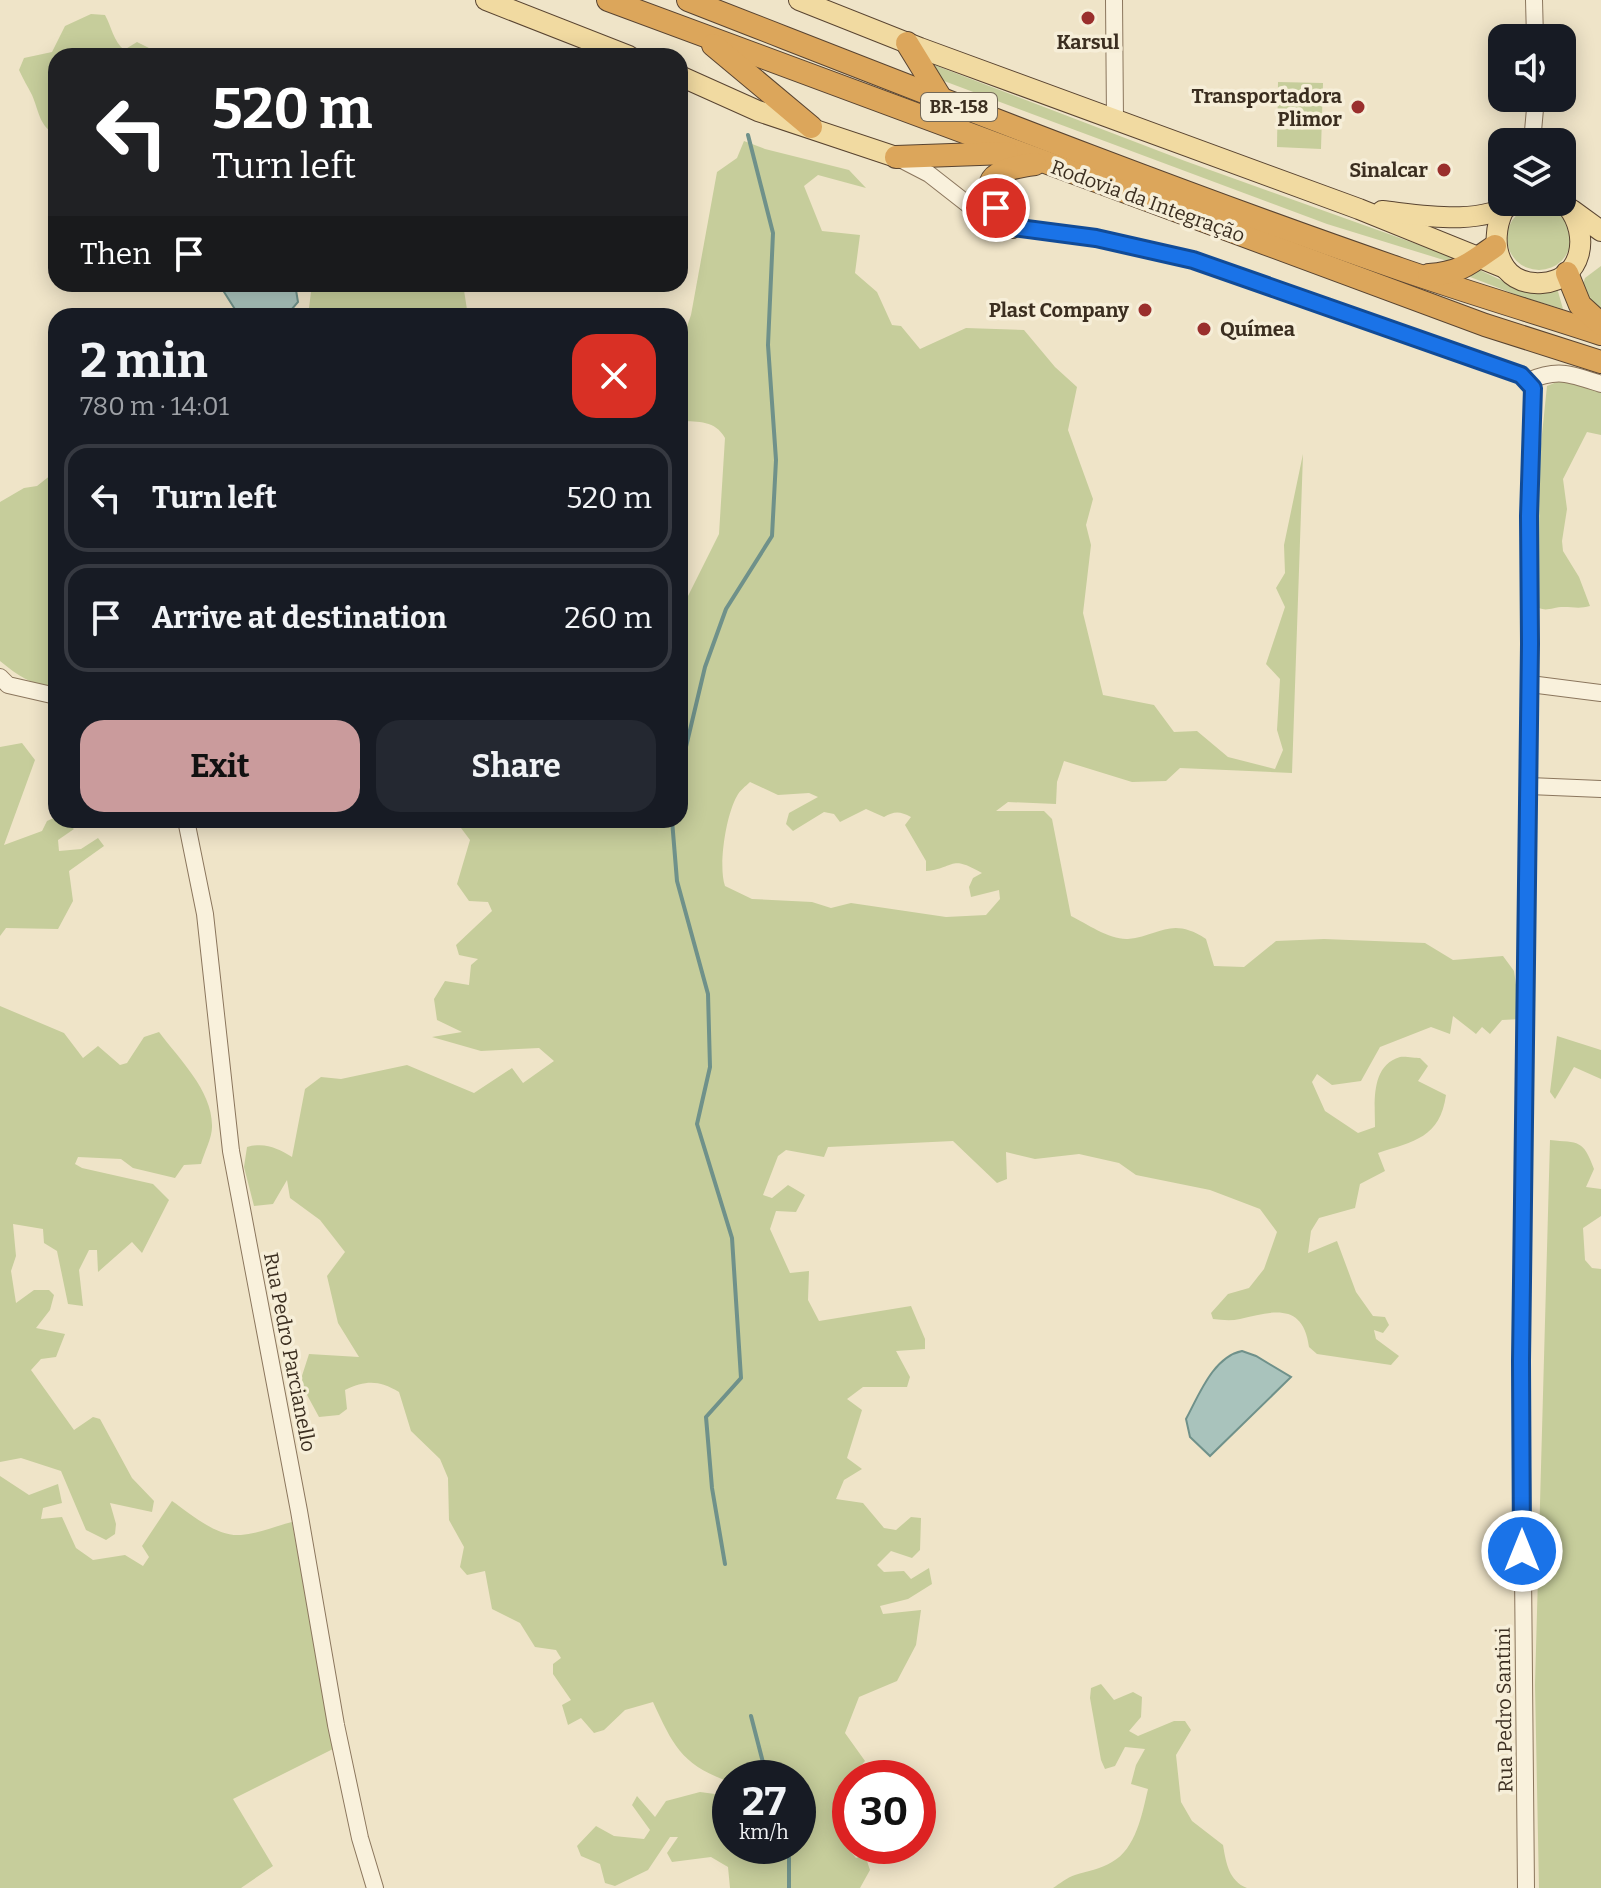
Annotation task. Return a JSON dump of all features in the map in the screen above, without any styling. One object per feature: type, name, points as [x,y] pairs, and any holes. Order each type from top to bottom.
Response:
[{"type":"highway","name":"Rodovia da Integração","points":[[608,0],[1494,329],[1601,362]]},
{"type":"highway","name":"Rodovia da Integração","points":[[688,0],[942,100],[1418,275],[1601,334]]},
{"type":"highway","name":"BR-158","points":[[700,34],[811,127]]},
{"type":"highway","name":"BR-158","points":[[907,43],[942,100]]},
{"type":"highway","name":"BR-158","points":[[896,157],[1020,153]]},
{"type":"highway","points":[[1012,227],[996,208],[989,193],[994,176],[1010,167],[1044,162]]},
{"type":"highway","points":[[1418,275],[1449,274],[1463,269],[1487,252]]},
{"type":"highway","points":[[1573,264],[1580,305],[1601,324]]},
{"type":"main road","points":[[486,0],[609,48]]},
{"type":"main road","name":"BR-158","points":[[799,0],[907,43],[1359,209],[1487,252]]},
{"type":"main road","name":"BR-158","points":[[688,80],[758,111],[896,157]]},
{"type":"main road","name":"BR-158","points":[[1359,209],[1468,217],[1488,212]]},
{"type":"main road","points":[[1576,211],[1601,231]]},
{"type":"main road","points":[[1505,216],[1487,252],[1516,277],[1529,282],[1556,280],[1573,264],[1601,249]]},
{"type":"main road","points":[[1573,264],[1581,230],[1575,216]]},
{"type":"street","points":[[1114,0],[1115,119]]},
{"type":"street","points":[[1534,0],[1535,24]]},
{"type":"street","name":"BR-158","points":[[896,157],[929,174],[984,217],[1012,227],[1096,238],[1193,260],[1521,375],[1528,381]]},
{"type":"street","points":[[1528,381],[1545,373],[1567,372],[1601,384]]},
{"type":"street","name":"Rua Pedro Santini","points":[[1526,1888],[1521,1361],[1530,684],[1529,516],[1533,388],[1528,381]]},
{"type":"street","points":[[0,677],[8,685],[48,694]]},
{"type":"street","points":[[1530,684],[1601,693]]},
{"type":"street","points":[[1529,786],[1601,789]]},
{"type":"street","name":"Rua Pedro Parcianello","points":[[188,828],[205,914],[231,1151],[339,1739],[360,1838],[375,1888]]},
{"type":"green space","points":[[91,14],[105,15],[122,48],[54,48],[65,26]]},
{"type":"green space","points":[[137,42],[149,48],[127,48]]},
{"type":"green space","points":[[48,53],[48,129],[19,70],[24,58]]},
{"type":"green space","points":[[929,63],[1185,161],[1453,257],[1447,261],[1327,224],[944,81]]},
{"type":"green space","points":[[1278,82],[1323,83],[1321,149],[1277,147]]},
{"type":"green space","points":[[744,141],[849,170],[866,188],[818,175],[804,186],[822,231],[860,235],[855,273],[877,292],[892,325],[901,326],[920,349],[966,328],[1024,330],[1055,367],[1077,387],[1068,430],[1093,499],[1086,525],[1091,545],[1083,613],[1103,695],[1154,705],[1174,732],[1197,731],[1228,757],[1275,769],[1283,750],[1277,730],[1280,679],[1266,664],[1285,607],[1276,588],[1285,573],[1284,545],[1303,454],[1292,773],[1180,768],[1166,781],[1132,782],[1064,761],[1057,782],[1056,804],[1008,802],[996,811],[1044,811],[1052,819],[1071,916],[1114,937],[1128,939],[1166,929],[1184,929],[1206,939],[1214,966],[1244,967],[1276,941],[1324,939],[1425,943],[1453,960],[1503,956],[1514,971],[1521,1019],[1502,1020],[1490,1034],[1482,1027],[1476,1034],[1453,1016],[1450,1034],[1431,1027],[1380,1047],[1361,1081],[1332,1085],[1317,1074],[1312,1082],[1325,1111],[1358,1133],[1375,1127],[1379,1077],[1383,1068],[1400,1057],[1420,1058],[1428,1066],[1418,1081],[1446,1095],[1438,1121],[1423,1136],[1378,1153],[1385,1171],[1360,1184],[1355,1208],[1319,1218],[1311,1231],[1308,1253],[1337,1241],[1356,1292],[1373,1316],[1385,1317],[1389,1325],[1383,1333],[1374,1330],[1376,1339],[1399,1356],[1391,1365],[1317,1354],[1309,1347],[1300,1323],[1285,1313],[1233,1320],[1213,1319],[1211,1313],[1228,1294],[1249,1288],[1264,1269],[1277,1232],[1260,1209],[1210,1190],[1136,1175],[1119,1163],[1079,1154],[1035,1159],[1006,1152],[1007,1179],[997,1183],[953,1141],[828,1147],[824,1157],[786,1150],[778,1156],[763,1195],[772,1198],[788,1185],[805,1195],[796,1212],[776,1211],[770,1229],[790,1273],[809,1271],[808,1300],[819,1321],[911,1306],[925,1339],[925,1349],[896,1351],[910,1377],[907,1387],[863,1387],[847,1399],[862,1410],[847,1458],[862,1469],[844,1480],[836,1499],[863,1503],[884,1528],[896,1530],[911,1517],[921,1518],[920,1550],[912,1558],[891,1551],[877,1565],[884,1572],[904,1571],[911,1579],[929,1568],[932,1584],[908,1599],[880,1606],[883,1614],[921,1610],[916,1645],[897,1681],[859,1697],[845,1733],[864,1760],[832,1760],[832,1864],[868,1864],[870,1870],[860,1888],[730,1888],[728,1867],[723,1864],[816,1864],[816,1760],[712,1760],[712,1774],[699,1768],[680,1751],[653,1702],[625,1710],[604,1730],[594,1733],[581,1718],[568,1725],[562,1705],[571,1700],[553,1674],[553,1664],[561,1658],[556,1650],[535,1647],[520,1623],[492,1609],[485,1571],[467,1575],[460,1567],[464,1547],[449,1520],[448,1478],[440,1459],[411,1431],[399,1392],[379,1383],[359,1384],[345,1390],[347,1409],[339,1415],[319,1417],[300,1382],[309,1354],[359,1357],[338,1323],[327,1276],[345,1252],[320,1220],[290,1198],[287,1180],[273,1204],[254,1206],[244,1167],[247,1147],[271,1147],[292,1157],[305,1089],[321,1077],[341,1079],[407,1065],[474,1093],[512,1068],[523,1083],[554,1061],[539,1048],[481,1051],[432,1037],[462,1032],[437,1020],[434,999],[445,981],[469,985],[471,965],[478,959],[459,955],[456,945],[492,911],[488,902],[469,901],[457,884],[470,840],[461,828],[688,828],[688,596],[719,534],[725,438],[711,425],[688,421],[688,323],[717,172],[737,158]],"holes":[[[750,782],[778,795],[809,793],[818,797],[789,813],[786,824],[793,831],[824,812],[834,814],[840,822],[866,809],[884,817],[897,812],[907,815],[911,817],[905,825],[926,861],[926,871],[964,864],[982,873],[973,878],[969,887],[971,897],[999,890],[1000,899],[986,915],[946,917],[851,903],[831,908],[812,902],[752,899],[725,886],[722,866],[730,815],[738,794]]]},
{"type":"green space","points":[[1515,216],[1563,216],[1571,232],[1571,244],[1566,256],[1557,265],[1545,270],[1533,270],[1521,265],[1512,256],[1507,244],[1507,232]]},
{"type":"green space","points":[[1601,266],[1601,318],[1579,295],[1585,278]]},
{"type":"green space","points":[[1473,267],[1516,287],[1557,288],[1563,309],[1465,275]]},
{"type":"green space","points":[[311,292],[464,292],[467,308],[309,308]]},
{"type":"green space","points":[[1564,379],[1601,391],[1601,435],[1587,432],[1563,479],[1567,509],[1563,551],[1579,577],[1590,606],[1544,609],[1533,604],[1539,531],[1538,473],[1547,386]]},
{"type":"green space","points":[[48,477],[48,687],[26,679],[0,661],[0,502],[24,488],[37,486]]},
{"type":"green space","points":[[22,743],[35,760],[4,845],[42,831],[48,821],[48,828],[74,829],[58,840],[59,851],[81,849],[98,838],[104,846],[69,871],[73,901],[58,929],[6,928],[0,936],[0,747]]},
{"type":"green space","points":[[0,1006],[64,1033],[83,1058],[98,1046],[120,1065],[127,1063],[144,1037],[159,1032],[201,1088],[211,1114],[212,1131],[201,1164],[184,1165],[175,1178],[133,1168],[121,1159],[78,1157],[75,1164],[82,1168],[153,1184],[169,1200],[142,1253],[132,1242],[98,1272],[97,1250],[89,1250],[79,1270],[83,1306],[68,1304],[57,1251],[44,1243],[43,1229],[13,1224],[16,1256],[11,1271],[16,1303],[34,1290],[49,1290],[54,1295],[50,1310],[36,1328],[65,1334],[56,1357],[41,1359],[31,1370],[74,1430],[93,1417],[100,1419],[132,1478],[154,1501],[152,1512],[110,1503],[116,1524],[115,1534],[106,1540],[86,1530],[61,1471],[21,1458],[0,1462]]},
{"type":"green space","points":[[1557,1036],[1601,1050],[1601,1079],[1574,1067],[1555,1099],[1550,1092]]},
{"type":"green space","points":[[1550,1140],[1583,1147],[1594,1169],[1586,1187],[1601,1189],[1601,1216],[1583,1228],[1585,1260],[1592,1268],[1601,1269],[1601,1888],[1539,1888],[1535,1685]]},
{"type":"green space","points":[[0,1476],[29,1495],[58,1484],[62,1503],[43,1508],[41,1519],[62,1517],[76,1548],[93,1560],[125,1555],[143,1566],[149,1557],[142,1546],[172,1501],[204,1524],[232,1535],[254,1533],[292,1522],[333,1749],[233,1799],[273,1866],[241,1888],[0,1888]]},
{"type":"green space","points":[[1101,1684],[1114,1700],[1133,1692],[1142,1697],[1141,1717],[1129,1731],[1138,1736],[1174,1721],[1185,1721],[1191,1730],[1176,1755],[1181,1802],[1192,1821],[1223,1845],[1232,1876],[1247,1888],[1053,1888],[1069,1877],[1103,1866],[1120,1856],[1137,1830],[1146,1799],[1148,1789],[1131,1784],[1136,1765],[1145,1749],[1125,1747],[1115,1766],[1105,1769],[1101,1760],[1090,1698],[1091,1688]]},
{"type":"green space","points":[[700,1792],[712,1794],[712,1858],[672,1862],[667,1853],[678,1837],[670,1837],[648,1870],[615,1886],[605,1883],[600,1864],[581,1856],[577,1846],[596,1826],[614,1836],[644,1839],[650,1830],[632,1805],[637,1796],[655,1817],[666,1801]]},
{"type":"water","points":[[224,292],[296,292],[298,302],[293,308],[234,308]]},
{"type":"water","points":[[1242,1351],[1291,1377],[1210,1456],[1190,1437],[1186,1419],[1215,1369]]},
{"type":"waterway","points":[[688,738],[705,667],[726,609],[772,536],[776,460],[768,345],[773,233],[748,135]]},
{"type":"waterway","points":[[673,828],[677,881],[708,994],[710,1067],[697,1124],[732,1238],[741,1378],[706,1417],[712,1488],[725,1564]]},
{"type":"waterway","points":[[751,1716],[762,1760]]},
{"type":"waterway","points":[[789,1864],[789,1888]]},
{"type":"place","name":"Karsul","points":[[1088,18]]},
{"type":"place","name":"Transportadora Plimor","points":[[1358,107]]},
{"type":"place","name":"Sinalcar","points":[[1444,170]]},
{"type":"place","name":"Plast Company","points":[[1145,310]]},
{"type":"place","name":"Químea","points":[[1204,329]]},
{"type":"route","points":[[996,208],[1012,227],[1096,238],[1193,260],[1521,375],[1533,388],[1529,516],[1525,1204],[1521,1361],[1522,1551]]}]
